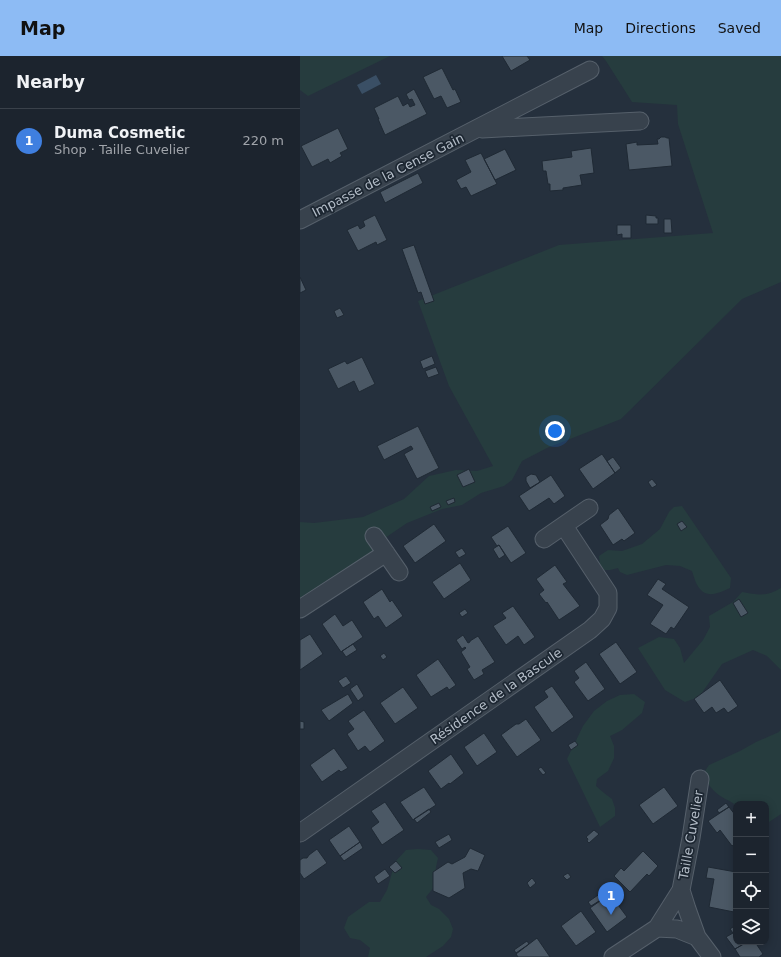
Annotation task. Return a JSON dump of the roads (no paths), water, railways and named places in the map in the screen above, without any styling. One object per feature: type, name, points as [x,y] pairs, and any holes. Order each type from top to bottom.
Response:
[{"type":"street","name":"Impasse de la Cense Gain","points":[[300,220],[590,70]]},
{"type":"street","name":"Impasse de la Cense Gain","points":[[476,129],[640,121]]},
{"type":"street","points":[[544,540],[589,508]]},
{"type":"street","name":"Résidence de la Bascule","points":[[300,833],[590,630],[602,619],[608,608],[608,593],[564,526]]},
{"type":"street","points":[[374,536],[399,572]]},
{"type":"street","points":[[300,609],[386,553]]},
{"type":"street","name":"Taille Cuvelier","points":[[613,957],[657,928],[682,890],[700,779]]},
{"type":"street","name":"Taille Cuvelier","points":[[682,890],[697,937],[712,957]]},
{"type":"street","points":[[657,928],[677,929],[697,937]]},
{"type":"water","points":[[376,75],[381,84],[362,94],[357,85]]},
{"type":"place","name":"Duma Cosmetic","points":[[611,915]]}]
